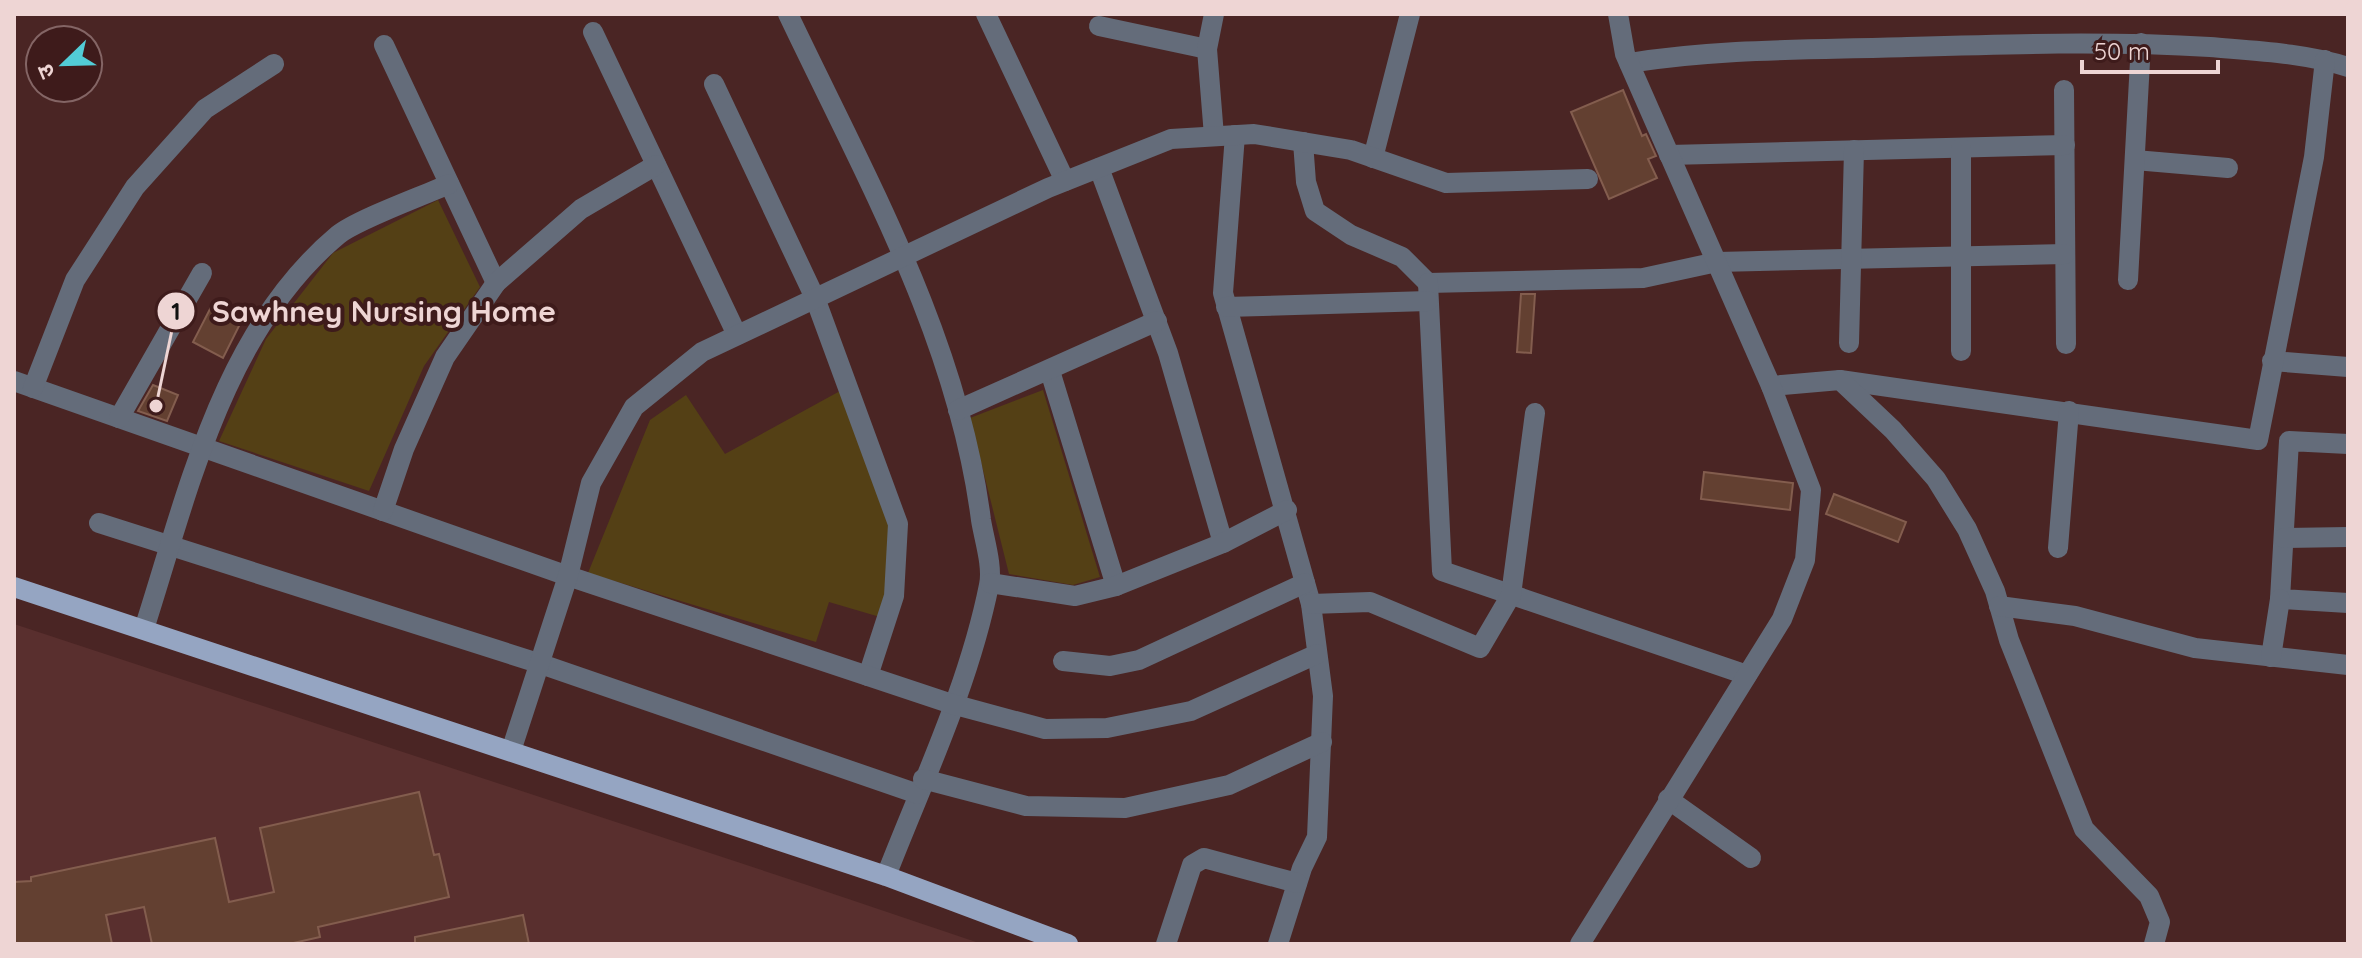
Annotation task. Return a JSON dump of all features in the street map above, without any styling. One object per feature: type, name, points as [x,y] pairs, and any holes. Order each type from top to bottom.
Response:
[{"type":"main road","points":[[14,587],[886,876],[1015,934],[1068,944]]},
{"type":"street","points":[[788,14],[904,256],[943,357],[976,478],[990,583],[952,704],[886,876]]},
{"type":"street","points":[[986,14],[1065,181]]},
{"type":"street","points":[[1214,14],[1207,49],[1214,136]]},
{"type":"street","points":[[1373,158],[1410,14]]},
{"type":"street","points":[[1580,944],[1782,619],[1805,560],[1811,490],[1771,386],[1629,63],[1618,14]]},
{"type":"street","points":[[1099,26],[1207,49]]},
{"type":"street","points":[[593,32],[737,335]]},
{"type":"street","points":[[1629,63],[1709,53],[1796,49],[2141,43],[2325,60],[2348,67]]},
{"type":"street","points":[[2128,280],[2141,43]]},
{"type":"street","points":[[384,45],[496,283]]},
{"type":"street","points":[[1771,386],[1840,380],[2258,440],[2272,361],[2294,272],[2300,216],[2314,157],[2325,60]]},
{"type":"street","points":[[274,64],[205,109],[135,187],[75,280],[23,384],[568,576],[952,704],[1045,729],[1107,728],[1191,711],[1317,654]]},
{"type":"street","points":[[714,84],[815,298],[898,524],[894,596],[868,676]]},
{"type":"street","points":[[2064,90],[2066,344]]},
{"type":"street","points":[[511,751],[568,576],[591,483],[634,407],[702,352],[1065,181],[1171,139],[1254,134],[1373,158],[1446,183],[1588,179]]},
{"type":"street","points":[[1235,135],[1223,293],[1287,510],[1311,604],[1323,696],[1317,837],[1297,883],[1278,944]]},
{"type":"street","points":[[1303,142],[1306,182],[1315,211],[1351,235],[1402,257],[1428,292],[1442,571],[1747,675]]},
{"type":"street","points":[[1669,155],[2065,145]]},
{"type":"street","points":[[1961,148],[1961,351]]},
{"type":"street","points":[[1849,343],[1854,150]]},
{"type":"street","points":[[2135,160],[2228,168]]},
{"type":"street","points":[[383,511],[404,449],[445,357],[496,283],[581,209],[656,165]]},
{"type":"street","points":[[1099,168],[1157,321],[1223,543]]},
{"type":"street","points":[[144,629],[202,447],[249,342],[303,271],[340,233],[449,184]]},
{"type":"street","points":[[1226,307],[1643,278],[1717,262],[2065,254]]},
{"type":"street","points":[[119,418],[202,273]]},
{"type":"street","points":[[958,410],[1157,321]]},
{"type":"street","points":[[2272,361],[2348,367]]},
{"type":"street","points":[[1050,371],[1116,586]]},
{"type":"street","points":[[1840,380],[1893,430],[1936,479],[1967,529],[2084,829],[2149,896],[2160,922],[2154,944]]},
{"type":"street","points":[[2058,548],[2069,411]]},
{"type":"street","points":[[1311,604],[1370,602],[1480,648],[1511,595],[1535,413]]},
{"type":"street","points":[[2271,657],[2280,599],[2289,441],[2348,444]]},
{"type":"street","points":[[990,583],[1075,596],[1116,586],[1223,543],[1287,510]]},
{"type":"street","points":[[99,523],[920,786],[1026,806],[1125,808],[1229,785],[1322,742]]},
{"type":"street","points":[[2284,538],[2348,537]]},
{"type":"street","points":[[1063,661],[1110,666],[1139,660],[1305,583]]},
{"type":"street","points":[[2280,599],[2348,603]]},
{"type":"street","points":[[1999,606],[2075,616],[2195,648],[2348,665]]},
{"type":"street","points":[[1668,799],[1751,858]]},
{"type":"street","points":[[1166,944],[1192,865],[1204,858],[1297,883]]},
{"type":"shaded area","points":[[438,200],[480,287],[424,366],[369,491],[219,441],[266,339],[333,253]]},
{"type":"shaded area","points":[[851,385],[898,555],[880,617],[829,602],[816,642],[588,573],[650,420],[686,395],[725,454]]},
{"type":"shaded area","points":[[1043,390],[1100,577],[1073,585],[1009,574],[970,418]]},
{"type":"shaded area","points":[[14,624],[804,884],[976,942],[14,944]]},
{"type":"building","points":[[1623,90],[1642,136],[1646,134],[1656,156],[1648,159],[1657,178],[1609,199],[1571,112]]},
{"type":"building","points":[[1521,294],[1535,294],[1531,353],[1517,352]]},
{"type":"building","points":[[211,307],[241,322],[223,358],[193,342]]},
{"type":"building","points":[[153,385],[178,395],[167,421],[138,411]]},
{"type":"building","points":[[1704,472],[1793,483],[1790,510],[1701,499]]},
{"type":"building","points":[[1834,494],[1906,522],[1898,542],[1826,514]]},
{"type":"building","points":[[419,792],[434,855],[439,854],[449,897],[318,927],[320,937],[289,944],[152,944],[144,907],[106,915],[112,944],[14,944],[14,882],[31,881],[31,877],[215,838],[229,902],[274,892],[260,828]]},
{"type":"building","points":[[523,915],[529,944],[415,944],[415,937]]},
{"type":"place","name":"Sawhney Nursing Home","points":[[156,406]]}]
